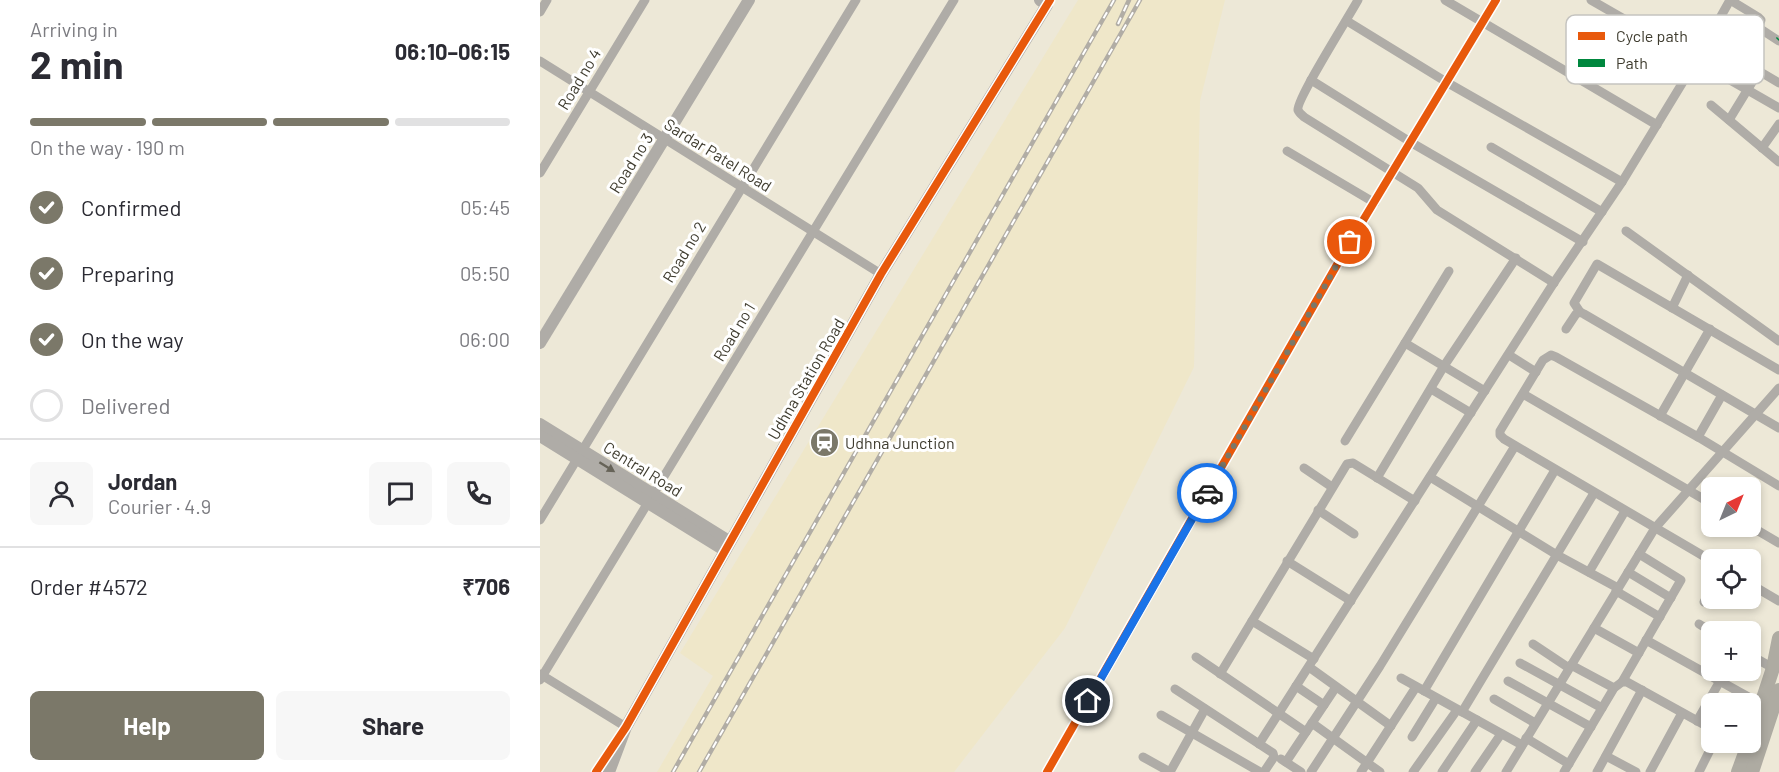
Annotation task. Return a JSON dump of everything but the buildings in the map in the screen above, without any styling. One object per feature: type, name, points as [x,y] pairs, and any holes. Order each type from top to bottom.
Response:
[{"type":"main road","points":[[1761,704],[1773,668],[1779,638]]},
{"type":"main road","points":[[1750,769],[1778,697]]},
{"type":"main road","points":[[1749,753],[1750,769]]},
{"type":"street","points":[[540,12],[547,0]]},
{"type":"street","name":"Road no 4","points":[[540,173],[645,0]]},
{"type":"street","name":"Road no 3","points":[[540,343],[749,0]]},
{"type":"street","name":"Road no 2","points":[[540,520],[856,0]]},
{"type":"street","name":"Road no 1","points":[[541,677],[954,0]]},
{"type":"street","points":[[1358,0],[1311,80],[1298,106],[1299,112],[1422,191],[1437,210],[1554,283]]},
{"type":"street","points":[[1444,0],[1566,71]]},
{"type":"street","points":[[1047,772],[1350,242],[1412,143],[1496,0]]},
{"type":"street","points":[[1591,0],[1618,15]]},
{"type":"street","points":[[1722,15],[1730,0],[1754,15]]},
{"type":"street","name":"Udhna Station Road","points":[[596,772],[626,727],[881,274],[1045,2]]},
{"type":"street","points":[[1347,21],[1622,182]]},
{"type":"street","points":[[1764,31],[1779,40]]},
{"type":"street","name":"Sardar Patel Road","points":[[540,61],[881,274]]},
{"type":"street","points":[[1764,74],[1779,83]]},
{"type":"street","points":[[1311,80],[1412,143],[1583,242]]},
{"type":"street","points":[[1588,84],[1657,125]]},
{"type":"street","points":[[1259,744],[1554,283],[1622,182],[1682,84]]},
{"type":"street","points":[[1738,84],[1779,108]]},
{"type":"street","points":[[1729,120],[1751,84]]},
{"type":"street","points":[[1711,105],[1779,162]]},
{"type":"street","points":[[1762,148],[1779,124]]},
{"type":"street","points":[[1491,147],[1602,212]]},
{"type":"street","points":[[1287,151],[1375,204]]},
{"type":"street","points":[[1626,231],[1779,341]]},
{"type":"street","points":[[1377,478],[1444,366],[1516,258]]},
{"type":"street","points":[[1779,370],[1596,264],[1574,303],[1580,312],[1779,428]]},
{"type":"street","points":[[1345,441],[1449,271]]},
{"type":"street","points":[[1672,308],[1688,275]]},
{"type":"street","points":[[1566,329],[1576,314],[1580,312]]},
{"type":"street","points":[[1660,416],[1710,330]]},
{"type":"street","points":[[1405,343],[1485,391]]},
{"type":"street","points":[[1509,355],[1536,372]]},
{"type":"street","points":[[1701,555],[1555,470],[1500,435],[1500,431],[1543,360],[1551,355],[1698,437],[1779,486]]},
{"type":"street","points":[[1506,772],[1655,528],[1779,388]]},
{"type":"street","points":[[1431,389],[1471,413]]},
{"type":"street","points":[[1523,394],[1701,498]]},
{"type":"street","points":[[1698,437],[1722,395]]},
{"type":"street","name":"Central Road","points":[[540,424],[580,456]]},
{"type":"street","name":"Central Road","points":[[540,436],[580,456],[727,546]]},
{"type":"street","points":[[1311,772],[1515,446]]},
{"type":"street","points":[[1220,674],[1344,467],[1350,462],[1415,501]]},
{"type":"street","points":[[1304,468],[1332,487]]},
{"type":"street","points":[[1361,772],[1391,726],[1420,689],[1555,470]]},
{"type":"street","points":[[1430,477],[1660,617]]},
{"type":"street","points":[[1413,772],[1459,711],[1594,493]]},
{"type":"street","points":[[1318,510],[1354,534]]},
{"type":"street","points":[[1589,572],[1625,511]]},
{"type":"street","points":[[1761,532],[1779,543]]},
{"type":"street","points":[[1401,678],[1501,734],[1524,742],[1567,768],[1680,583],[1679,578],[1639,554]]},
{"type":"street","points":[[1287,561],[1351,601]]},
{"type":"street","points":[[1628,572],[1671,598]]},
{"type":"street","points":[[1761,590],[1779,601]]},
{"type":"street","points":[[1252,621],[1311,663],[1336,687],[1391,726]]},
{"type":"street","points":[[1593,628],[1639,653]]},
{"type":"street","points":[[1646,640],[1701,670]]},
{"type":"street","points":[[1533,644],[1570,666],[1618,685],[1627,682],[1701,723]]},
{"type":"street","points":[[1196,657],[1306,732]]},
{"type":"street","points":[[1761,661],[1773,668]]},
{"type":"street","points":[[1520,663],[1602,708]]},
{"type":"street","points":[[541,677],[626,727],[609,772]]},
{"type":"street","points":[[1508,681],[1591,727]]},
{"type":"street","points":[[1697,721],[1720,681],[1741,693]]},
{"type":"street","points":[[1296,686],[1324,705]]},
{"type":"street","points":[[1286,762],[1336,687]]},
{"type":"street","points":[[1175,689],[1301,772]]},
{"type":"street","points":[[1597,772],[1642,690]]},
{"type":"street","points":[[1412,737],[1436,698]]},
{"type":"street","points":[[1494,699],[1535,723]]},
{"type":"street","points":[[1143,757],[1170,772],[1205,709]]},
{"type":"street","points":[[1650,772],[1682,713]]},
{"type":"street","points":[[1161,715],[1262,772],[1274,755]]},
{"type":"street","points":[[1442,772],[1477,720]]},
{"type":"street","points":[[1312,723],[1380,772]]},
{"type":"street","points":[[1475,772],[1501,734]]},
{"type":"street","points":[[1699,772],[1708,753]]},
{"type":"street","points":[[1606,756],[1636,772]]},
{"type":"shaded area","points":[[1078,0],[1225,0],[1200,101],[1194,367],[1065,628],[954,772],[657,772],[713,676],[680,653]]},
{"type":"railway","points":[[673,772],[1114,0]]},
{"type":"railway","points":[[1118,24],[1129,0]]},
{"type":"railway","points":[[699,772],[1140,0]]},
{"type":"cycle path","points":[[596,772],[626,727],[881,274],[1050,0]]},
{"type":"cycle path","points":[[1047,772],[1350,242],[1496,0]]},
{"type":"way so far","points":[[1207,493],[1350,242]]},
{"type":"place","name":"Udhna Junction","points":[[824,443]]},
{"type":"route","points":[[1088,701],[1207,493]]}]
